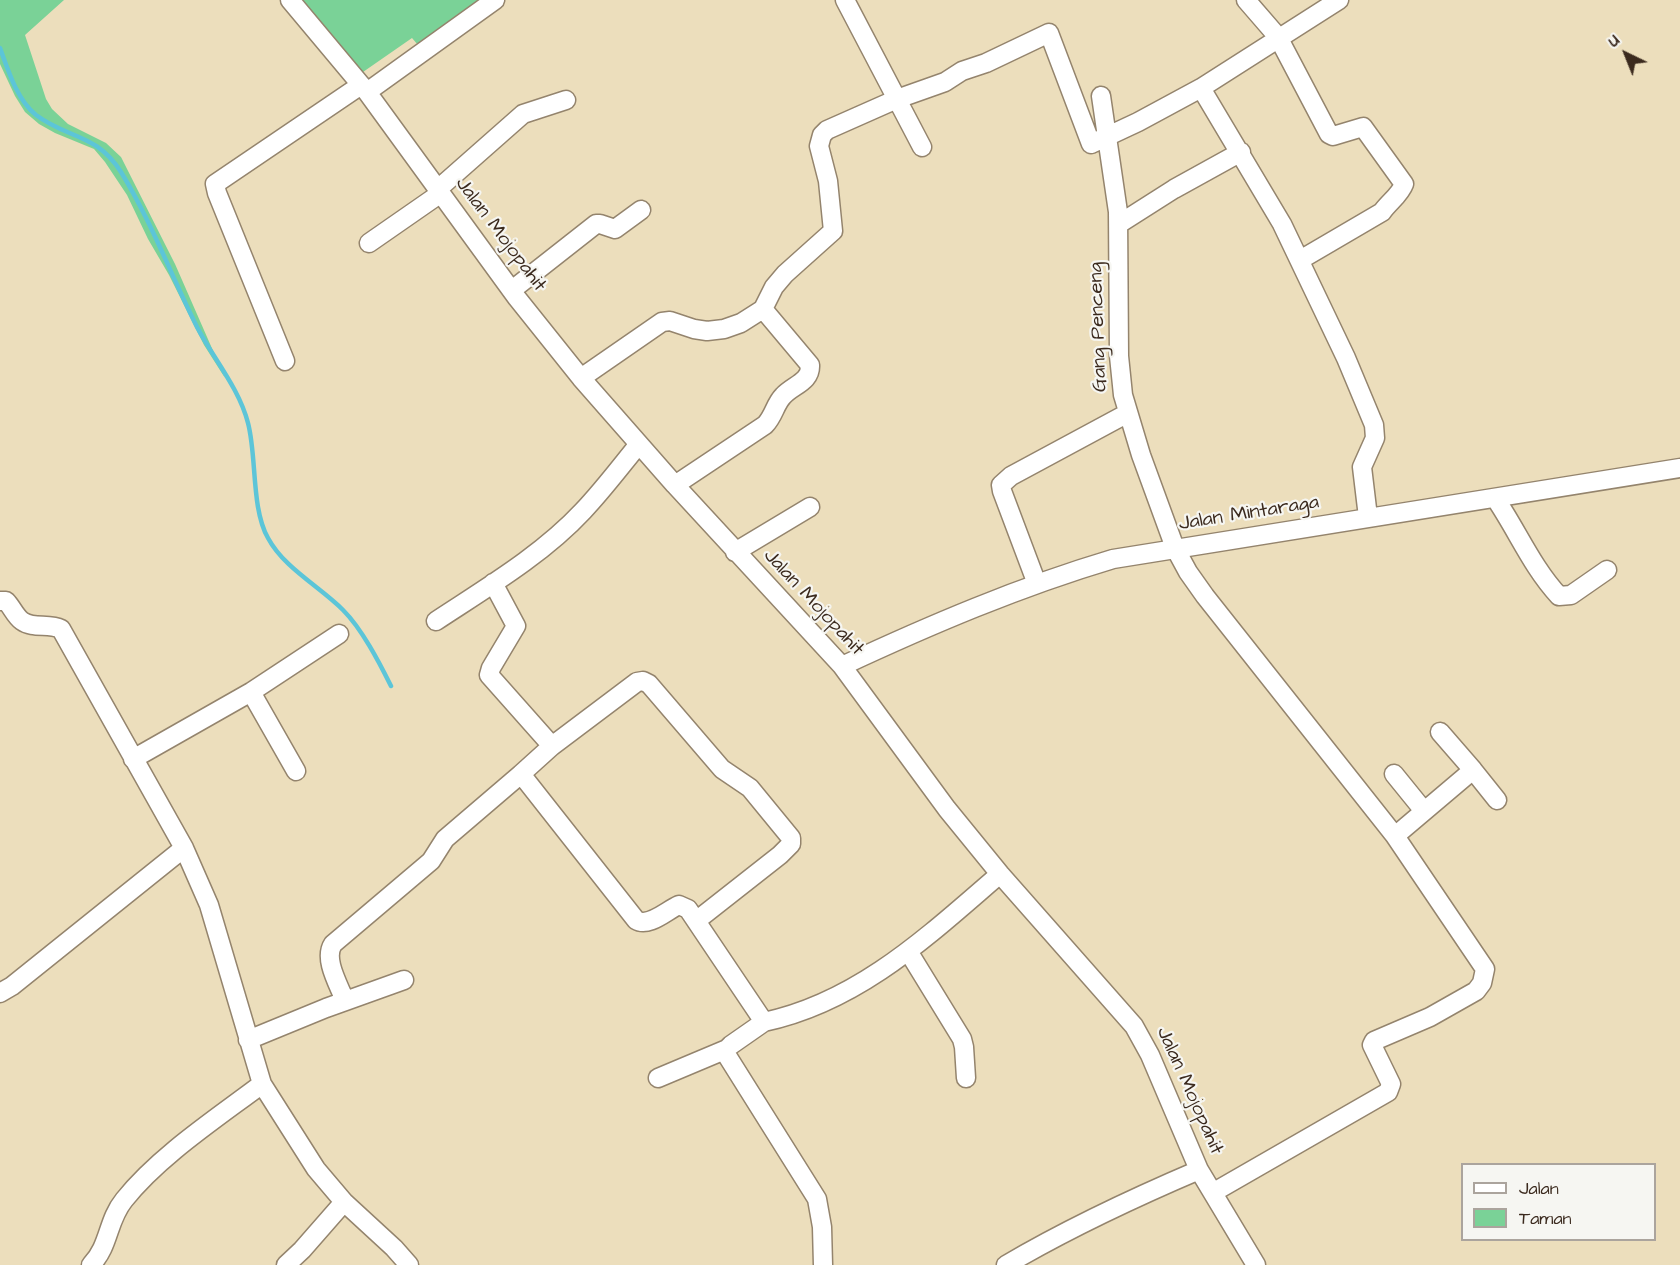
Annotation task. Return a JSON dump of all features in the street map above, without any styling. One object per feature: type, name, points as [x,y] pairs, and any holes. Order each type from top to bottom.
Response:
[{"type":"street","name":"Jalan Mojopahit","points":[[290,0],[364,89],[512,290],[581,378],[735,552],[842,666],[947,809],[1000,874],[1127,1017],[1144,1040],[1198,1170],[1214,1192],[1257,1265]]},
{"type":"street","points":[[285,361],[217,194],[215,184],[364,89],[495,0]]},
{"type":"street","points":[[845,0],[922,147]]},
{"type":"street","points":[[1246,0],[1278,37],[1329,134],[1333,136],[1363,127],[1404,184],[1382,212],[1299,260]]},
{"type":"street","points":[[581,378],[662,322],[670,321],[707,331],[724,329],[763,309],[774,287],[785,274],[833,231],[828,182],[819,147],[822,135],[827,130],[897,99],[945,82],[962,71],[986,63],[1049,33],[1091,144],[1201,88],[1339,0]]},
{"type":"street","points":[[1201,88],[1282,224],[1346,358],[1376,432],[1362,467],[1368,517]]},
{"type":"street","name":"Gang Penceng","points":[[1101,96],[1119,224],[1121,384],[1128,413],[1175,548],[1205,596],[1395,836],[1485,969],[1482,982],[1476,991],[1430,1017],[1374,1041],[1372,1045],[1390,1084],[1388,1092],[1214,1192]]},
{"type":"street","points":[[369,243],[440,191],[507,125],[523,114],[566,100]]},
{"type":"street","points":[[1119,224],[1174,189],[1241,152]]},
{"type":"street","points":[[512,290],[596,224],[614,230],[641,210]]},
{"type":"street","points":[[675,485],[765,425],[771,419],[783,395],[811,373],[810,365],[763,309]]},
{"type":"street","points":[[1037,584],[1002,491],[1003,481],[1128,413]]},
{"type":"street","points":[[436,621],[537,552],[583,512],[639,444]]},
{"type":"street","name":"Jalan Mintaraga","points":[[842,666],[980,605],[1113,559],[1680,468]]},
{"type":"street","points":[[1495,498],[1523,546],[1560,596],[1571,595],[1607,570]]},
{"type":"street","points":[[735,552],[810,507]]},
{"type":"street","points":[[493,583],[516,626],[490,668],[489,675],[552,746]]},
{"type":"street","points":[[0,601],[6,601],[12,606],[20,620],[28,624],[55,626],[61,629],[184,848],[209,905],[262,1084],[316,1169],[344,1202],[409,1265]]},
{"type":"street","points":[[133,759],[251,692],[339,634]]},
{"type":"street","points":[[345,1001],[330,959],[330,947],[431,861],[447,837],[552,746],[637,682],[643,681],[649,684],[722,769],[750,788],[789,834],[791,842],[784,851],[696,921]]},
{"type":"street","points":[[251,692],[296,771]]},
{"type":"street","points":[[1440,732],[1497,800]]},
{"type":"street","points":[[1395,836],[1473,770]]},
{"type":"street","points":[[521,774],[636,920],[640,923],[649,921],[680,905],[688,909],[764,1022]]},
{"type":"street","points":[[1394,774],[1424,811]]},
{"type":"street","points":[[0,993],[12,986],[184,848]]},
{"type":"street","points":[[658,1078],[727,1049],[764,1022],[805,1011],[844,993],[908,951],[1000,874]]},
{"type":"street","points":[[908,951],[962,1039],[966,1078]]},
{"type":"street","points":[[248,1040],[404,980]]},
{"type":"street","points":[[727,1049],[726,1054],[729,1061],[818,1199],[822,1227],[823,1265]]},
{"type":"street","points":[[91,1265],[107,1240],[109,1224],[122,1202],[145,1176],[262,1084]]},
{"type":"street","points":[[1006,1265],[1070,1228],[1198,1170]]},
{"type":"street","points":[[286,1265],[309,1243],[344,1202]]},
{"type":"green space","points":[[0,0],[64,0],[25,35],[46,99],[52,109],[68,124],[106,143],[121,157],[175,264],[225,378],[204,345],[127,195],[105,162],[94,149],[39,124],[25,112],[15,96],[0,64]]},
{"type":"green space","points":[[301,0],[480,0],[418,45],[412,38],[363,72]]},
{"type":"waterway","points":[[0,48],[14,84],[29,109],[48,123],[92,143],[102,150],[121,172],[151,229],[203,339],[232,385],[244,410],[251,436],[259,512],[268,538],[292,568],[334,601],[350,618],[370,646],[391,686]]}]
